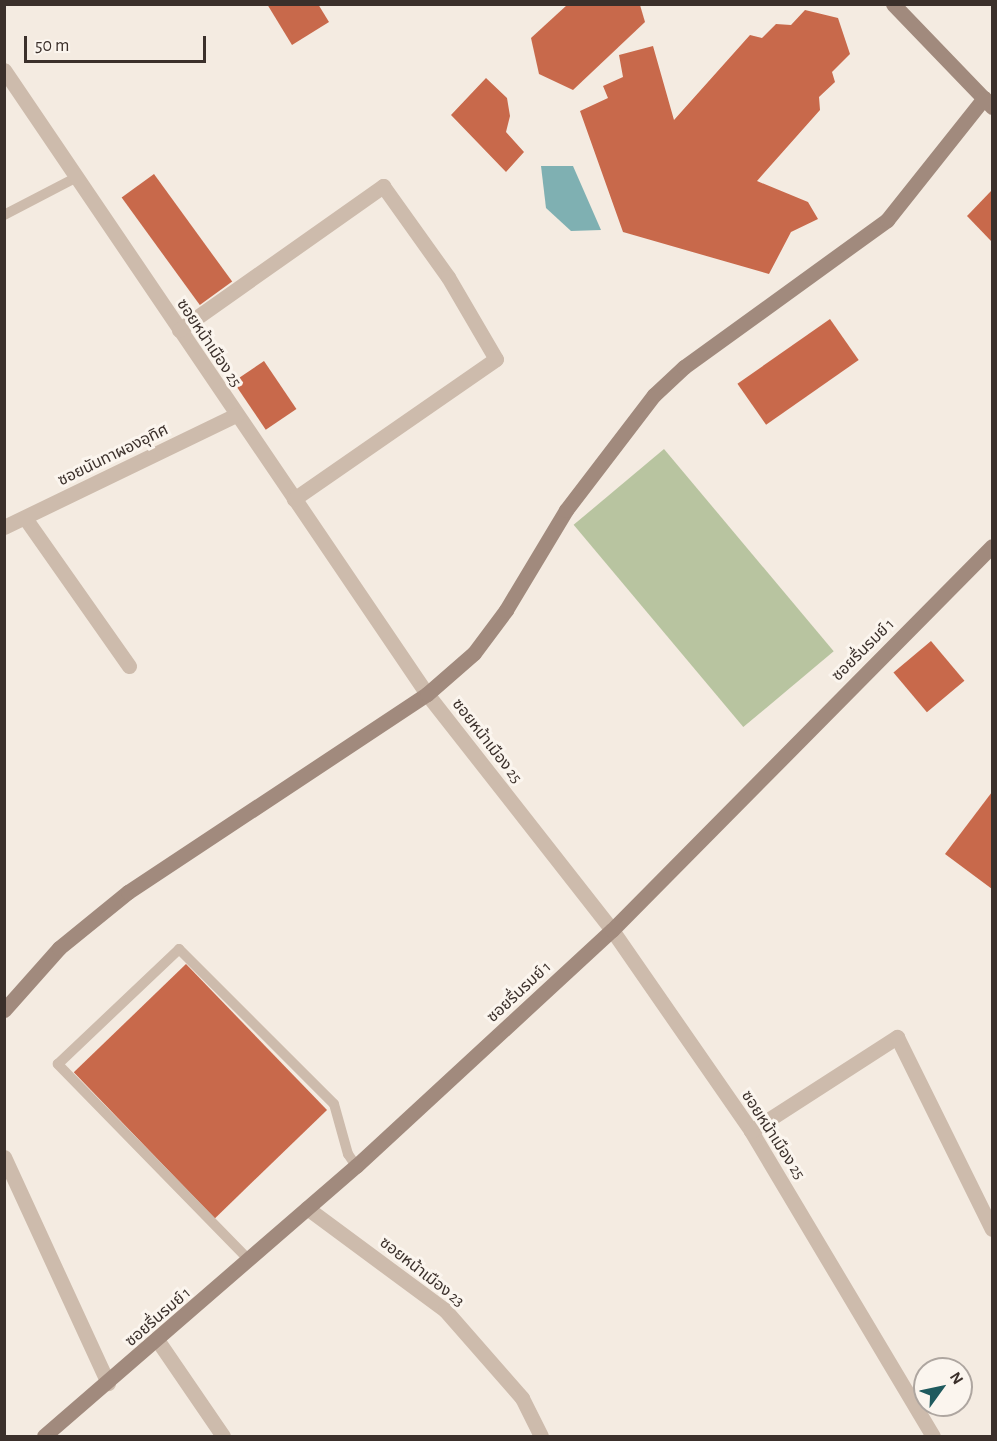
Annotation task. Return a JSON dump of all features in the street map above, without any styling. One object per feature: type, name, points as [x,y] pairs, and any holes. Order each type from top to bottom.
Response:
[{"type":"street","points":[[4,1010],[59,948],[128,892],[427,694],[474,652],[500,618],[566,510],[654,395],[684,367],[887,220],[988,102],[893,4]]},
{"type":"street","name":"ซอยหน้าเมือง 25","points":[[4,70],[75,178],[427,694],[612,930],[751,1131],[933,1437]]},
{"type":"street","points":[[179,330],[382,186],[448,277],[496,359],[294,499]]},
{"type":"street","name":"ซอยนันทาผองอุทิศ","points":[[4,527],[236,415]]},
{"type":"street","points":[[25,518],[129,666]]},
{"type":"street","name":"ซอยรื่นรมย์ 1","points":[[44,1437],[158,1341],[356,1166],[612,930],[993,546]]},
{"type":"street","points":[[751,1131],[897,1038],[993,1229]]},
{"type":"street","points":[[4,1157],[108,1383]]},
{"type":"street","name":"ซอยหน้าเมือง 23","points":[[308,1208],[446,1310],[522,1398],[541,1437]]},
{"type":"street","points":[[158,1341],[223,1437]]},
{"type":"lane","points":[[4,215],[75,178]]},
{"type":"lane","points":[[249,1260],[58,1064],[179,949],[334,1104],[348,1154],[356,1166]]},
{"type":"green space","points":[[664,449],[834,651],[743,727],[574,525]]},
{"type":"water","points":[[541,166],[573,166],[601,230],[571,231],[546,208]]},
{"type":"building","points":[[267,4],[318,4],[329,22],[292,45]]},
{"type":"building","points":[[567,5],[640,5],[645,22],[573,90],[539,74],[531,38]]},
{"type":"building","points":[[805,10],[838,18],[850,54],[832,72],[835,82],[819,97],[820,110],[757,181],[808,202],[818,219],[791,232],[769,274],[623,232],[580,111],[608,98],[603,86],[623,77],[619,55],[653,46],[674,120],[750,35],[762,38],[776,24],[791,25]]},
{"type":"building","points":[[486,78],[507,98],[510,116],[506,132],[524,152],[506,172],[451,115]]},
{"type":"building","points":[[154,174],[232,282],[200,305],[122,198]]},
{"type":"building","points":[[992,190],[992,242],[967,216]]},
{"type":"building","points":[[830,319],[859,360],[766,425],[737,384]]},
{"type":"building","points":[[264,361],[296,409],[266,430],[233,382]]},
{"type":"building","points":[[931,641],[964,681],[927,712],[893,672]]},
{"type":"building","points":[[992,792],[992,889],[945,854]]},
{"type":"building","points":[[186,964],[327,1110],[215,1218],[74,1072]]}]
